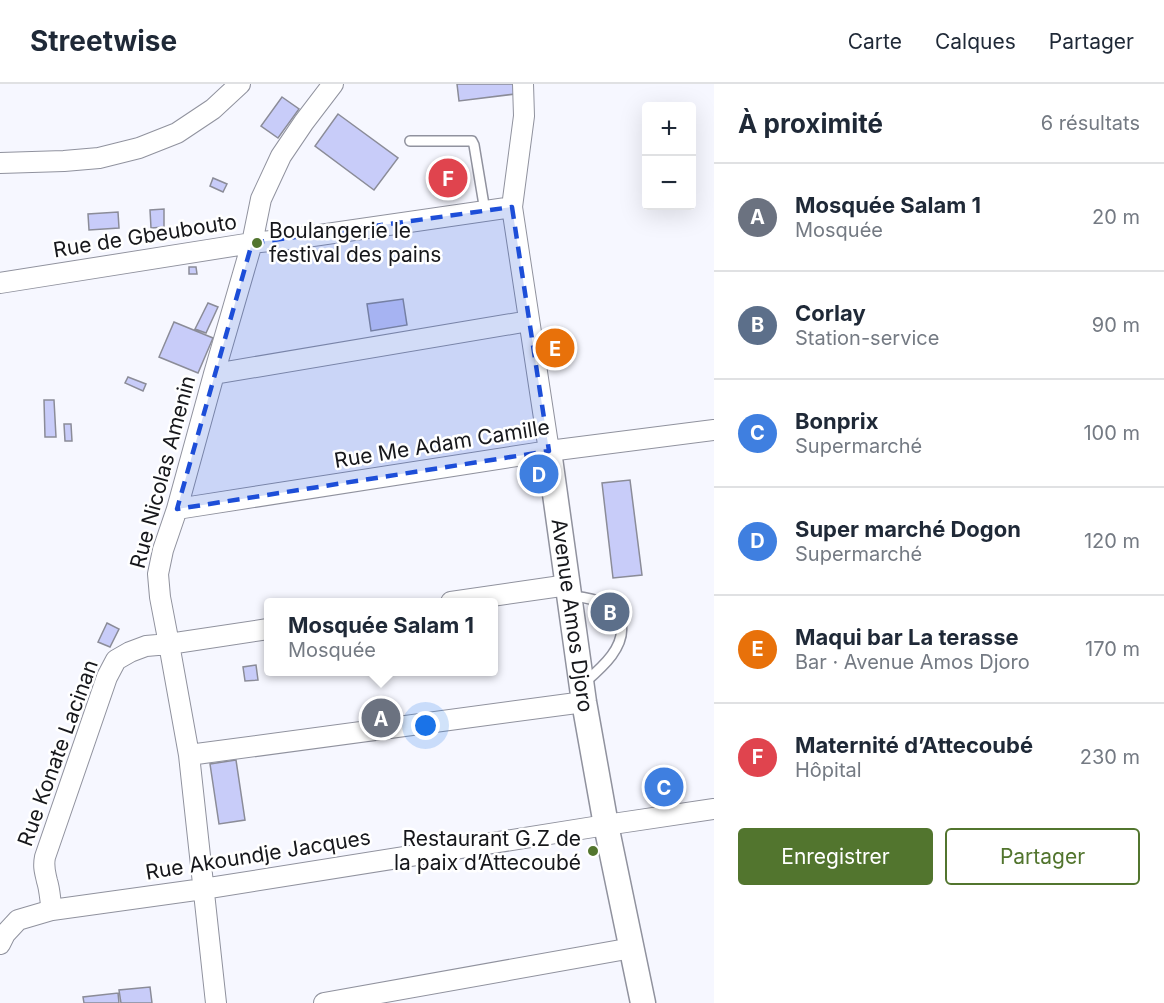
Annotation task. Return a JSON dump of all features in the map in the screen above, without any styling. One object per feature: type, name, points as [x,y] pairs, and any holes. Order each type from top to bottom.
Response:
[{"type":"street","points":[[0,163],[99,158],[139,148],[177,133],[213,109],[240,84]]},
{"type":"street","name":"Rue Nicolas Amenin","points":[[216,1003],[189,755],[159,597],[158,574],[252,243],[261,199],[281,156],[333,84]]},
{"type":"street","name":"Avenue Amos Djoro","points":[[523,84],[524,116],[512,207],[583,694],[606,825],[642,1003]]},
{"type":"street","name":"Rue de Gbeubouto","points":[[0,283],[252,243],[512,207]]},
{"type":"street","points":[[214,374],[529,321]]},
{"type":"street","name":"Rue Me Adam Camille","points":[[177,509],[549,451],[714,430]]},
{"type":"street","points":[[496,598],[568,590]]},
{"type":"street","name":"Rue Konate Lacinan","points":[[52,910],[44,873],[45,857],[107,677],[116,660],[146,646],[264,630]]},
{"type":"street","points":[[189,755],[583,694]]},
{"type":"street","name":"Rue Akoundje Jacques","points":[[0,944],[5,934],[18,920],[52,910],[203,889],[714,809]]},
{"type":"street","points":[[324,1003],[632,948]]},
{"type":"lane","points":[[410,141],[472,141],[485,211]]},
{"type":"lane","points":[[568,590],[609,605],[619,615],[622,631],[620,642],[583,694]]},
{"type":"highlighted area","points":[[512,207],[549,451],[177,509],[252,243]]},
{"type":"building","points":[[457,84],[514,84],[515,94],[459,101]]},
{"type":"building","points":[[282,97],[299,109],[278,138],[261,126]]},
{"type":"building","points":[[338,114],[398,158],[374,190],[315,146]]},
{"type":"building","points":[[213,178],[227,184],[223,192],[210,186]]},
{"type":"building","points":[[164,209],[164,227],[151,228],[150,210]]},
{"type":"building","points":[[118,212],[119,228],[89,230],[88,214]]},
{"type":"building","points":[[189,267],[196,267],[197,274],[189,274]]},
{"type":"building","points":[[403,299],[407,325],[371,331],[367,304]]},
{"type":"building","points":[[208,303],[218,307],[206,333],[195,329]]},
{"type":"building","points":[[174,322],[213,338],[198,373],[159,357]]},
{"type":"building","points":[[128,377],[146,384],[143,391],[125,383]]},
{"type":"building","points":[[44,400],[54,400],[56,437],[45,437]]},
{"type":"building","points":[[64,424],[71,424],[72,441],[65,441]]},
{"type":"building","points":[[630,480],[642,575],[613,578],[602,483]]},
{"type":"building","points":[[107,623],[119,629],[110,647],[98,642]]},
{"type":"building","points":[[256,665],[258,680],[245,681],[243,667]]},
{"type":"building","points":[[236,760],[245,820],[219,824],[210,764]]},
{"type":"building","points":[[150,987],[152,1003],[121,1003],[119,990]]},
{"type":"building","points":[[118,993],[119,1003],[84,1003],[83,997]]},
{"type":"place","name":"Maternité d’Attecoubé","points":[[448,178]]},
{"type":"place","name":"Boulangerie le festival des pains","points":[[257,243]]},
{"type":"place","name":"Maqui bar La terasse","points":[[555,348]]},
{"type":"place","name":"Super marché Dogon","points":[[539,474]]},
{"type":"place","name":"Corlay","points":[[610,612]]},
{"type":"place","name":"Mosquée Salam 1","points":[[381,718]]},
{"type":"place","name":"Bonprix","points":[[664,787]]},
{"type":"place","name":"Restaurant G.Z de la paix d’Attecoubé","points":[[593,851]]}]
